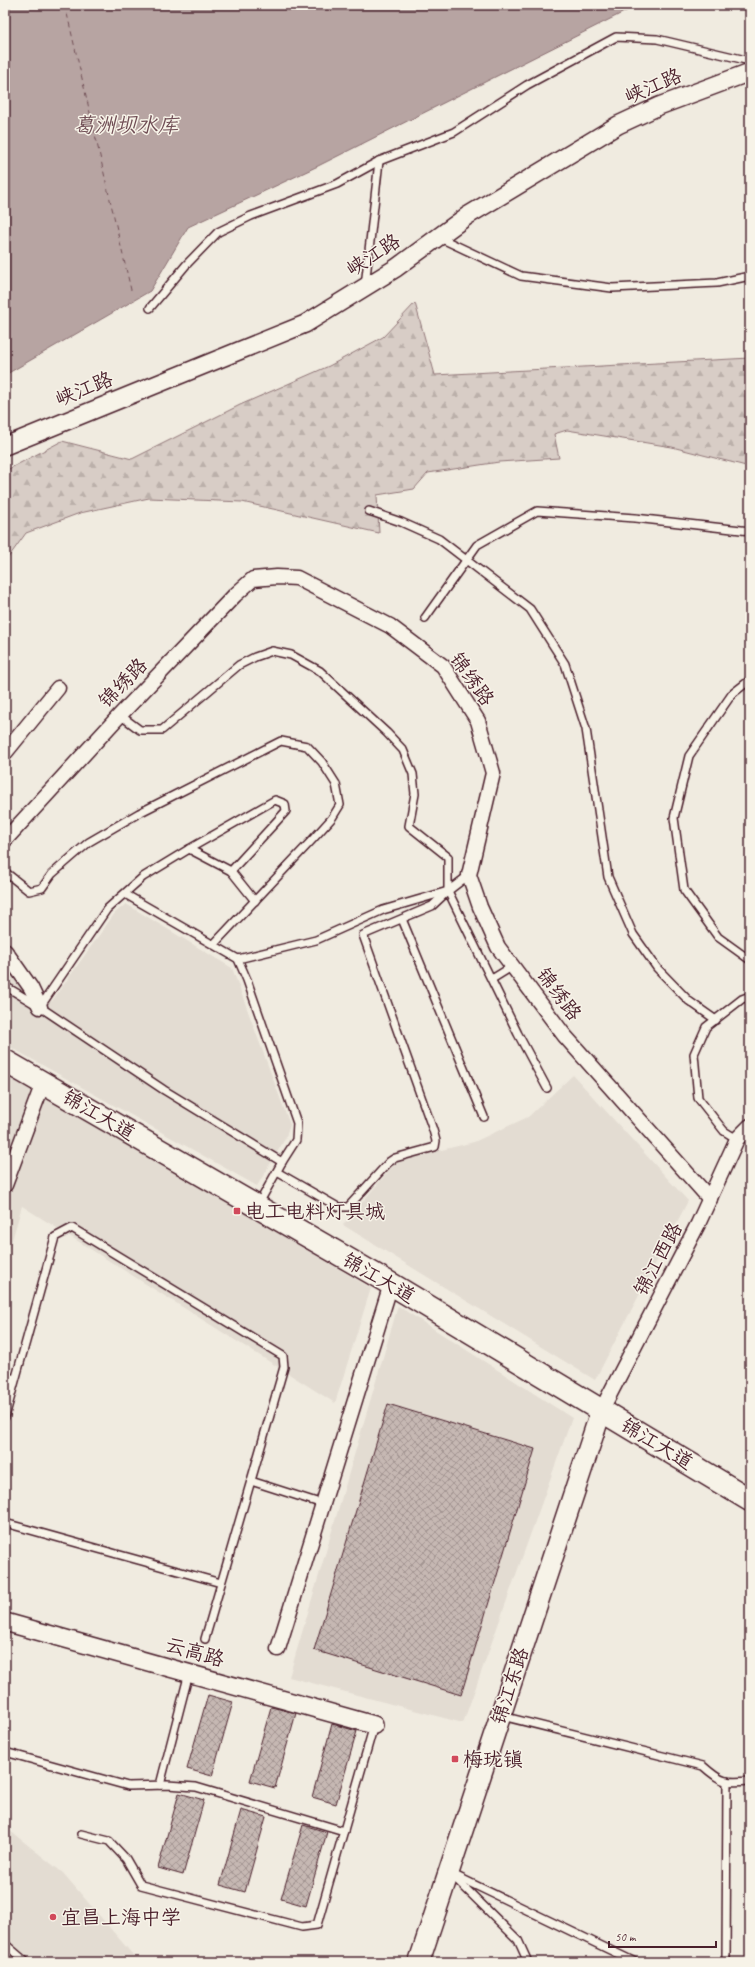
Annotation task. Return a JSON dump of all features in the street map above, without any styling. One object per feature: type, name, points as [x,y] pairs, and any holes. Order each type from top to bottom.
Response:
[{"type":"main road","name":"锦江大道","points":[[5,1061],[391,1284],[750,1500]]},
{"type":"main road","name":"锦江东路","points":[[419,1962],[600,1411]]},
{"type":"street","name":"峡江路","points":[[5,446],[305,324],[396,268],[467,216],[618,125],[659,106],[750,72]]},
{"type":"street","name":"锦绣路","points":[[5,840],[120,715],[235,595],[253,579],[277,576],[296,578],[390,626],[443,666],[478,721],[493,773],[469,875],[480,907],[498,947],[564,1035],[710,1199]]},
{"type":"street","points":[[5,753],[58,688]]},
{"type":"street","points":[[5,951],[31,988],[40,1007]]},
{"type":"street","points":[[5,1185],[43,1083]]},
{"type":"street","name":"锦江西路","points":[[600,1411],[698,1224],[737,1139],[750,1126]]},
{"type":"street","points":[[278,1649],[391,1284]]},
{"type":"street","name":"云高路","points":[[5,1622],[374,1725]]},
{"type":"lane","points":[[150,308],[186,265],[218,232],[251,216],[337,184],[379,161],[454,132],[527,85],[616,37],[657,39],[750,61]]},
{"type":"lane","points":[[364,287],[379,161]]},
{"type":"lane","points":[[438,237],[521,276],[612,288],[717,283],[750,276]]},
{"type":"lane","points":[[425,618],[477,545],[537,510],[635,518],[750,531]]},
{"type":"lane","points":[[369,512],[401,522],[439,539],[467,559],[530,609],[566,664],[586,729],[608,877],[633,934],[657,968],[689,1001],[716,1020]]},
{"type":"lane","points":[[120,715],[140,730],[162,730],[239,666],[255,657],[272,651],[291,655],[320,670],[403,750],[413,774],[415,794],[409,826],[448,857],[448,891],[518,1034],[547,1088]]},
{"type":"lane","points":[[750,680],[732,694],[689,756],[674,818],[684,890],[718,937],[750,960]]},
{"type":"lane","points":[[5,872],[29,891],[42,888],[52,874],[89,842],[139,813],[281,741],[307,746],[322,762],[336,784],[340,805],[327,823],[214,944]]},
{"type":"lane","points":[[40,1007],[107,909],[143,877],[189,848],[275,800],[285,804],[286,811],[231,871]]},
{"type":"lane","points":[[189,848],[231,871],[255,901]]},
{"type":"lane","points":[[277,1172],[338,1207],[348,1208],[389,1162],[395,1158],[435,1148],[436,1141],[433,1130],[363,935],[432,906],[448,891],[469,875]]},
{"type":"lane","points":[[238,959],[316,940],[383,910],[448,891]]},
{"type":"lane","points":[[124,894],[238,959],[247,980],[297,1123],[296,1140],[257,1207]]},
{"type":"lane","points":[[402,919],[484,1117]]},
{"type":"lane","points":[[492,979],[512,966]]},
{"type":"lane","points":[[5,986],[40,1007],[164,1090],[282,1162]]},
{"type":"lane","points":[[737,1139],[724,1131],[698,1098],[694,1054],[706,1027],[742,999],[750,996]]},
{"type":"lane","points":[[742,999],[750,1003]]},
{"type":"lane","points":[[5,1416],[55,1237],[72,1228],[283,1356],[284,1367],[205,1639]]},
{"type":"lane","points":[[5,1376],[15,1379]]},
{"type":"lane","points":[[251,1481],[323,1504]]},
{"type":"lane","points":[[5,1523],[221,1583]]},
{"type":"lane","points":[[160,1785],[189,1673]]},
{"type":"lane","points":[[500,1715],[702,1766],[718,1779],[727,1781],[750,1781]]},
{"type":"lane","points":[[81,1834],[109,1841],[126,1859],[141,1885],[302,1927],[317,1925],[374,1725]]},
{"type":"lane","points":[[5,1752],[128,1786],[160,1785],[196,1787],[344,1831]]},
{"type":"lane","points":[[726,1962],[727,1781]]},
{"type":"lane","points":[[448,1872],[518,1940],[528,1962]]},
{"type":"lane","points":[[448,1872],[635,1962]]},
{"type":"lane","points":[[5,1944],[26,1962]]},
{"type":"shaded area","points":[[126,904],[232,968],[290,1125],[285,1139],[257,1186],[5,1044],[5,969],[52,1001],[115,913]]},
{"type":"shaded area","points":[[5,1073],[59,1103],[371,1288],[335,1403],[22,1206],[5,1264]]},
{"type":"shaded area","points":[[573,1075],[688,1201],[595,1380],[343,1225],[397,1161],[474,1142],[528,1117]]},
{"type":"shaded area","points":[[398,1306],[572,1418],[463,1723],[289,1677]]},
{"type":"shaded area","name":"宜昌上海中学","points":[[5,1827],[63,1873],[139,1962],[5,1962]]},
{"type":"green space","points":[[415,303],[435,375],[750,358],[750,467],[672,447],[567,430],[554,434],[559,458],[499,462],[428,473],[414,489],[377,495],[379,533],[242,502],[149,498],[80,513],[26,533],[5,562],[5,471],[62,441],[132,459],[240,405],[329,366],[383,337]]},
{"type":"water","name":"葛洲坝水库","points":[[5,5],[638,5],[318,166],[188,227],[150,291],[5,375]]},
{"type":"building","points":[[388,1404],[535,1449],[461,1695],[314,1650]]},
{"type":"building","points":[[208,1695],[233,1702],[212,1776],[187,1769]]},
{"type":"building","points":[[271,1707],[296,1713],[275,1788],[250,1781]]},
{"type":"building","points":[[332,1724],[357,1731],[336,1804],[312,1797]]},
{"type":"building","points":[[179,1793],[204,1800],[183,1875],[158,1868]]},
{"type":"building","points":[[241,1810],[266,1817],[245,1892],[220,1885]]},
{"type":"building","points":[[303,1825],[327,1832],[306,1906],[281,1899]]},
{"type":"ferry route","points":[[65,5],[131,290]]},
{"type":"place","name":"电工电料灯具城","points":[[237,1211]]},
{"type":"place","name":"梅珑镇","points":[[455,1759]]},
{"type":"place","name":"宜昌上海中学","points":[[53,1917]]}]
